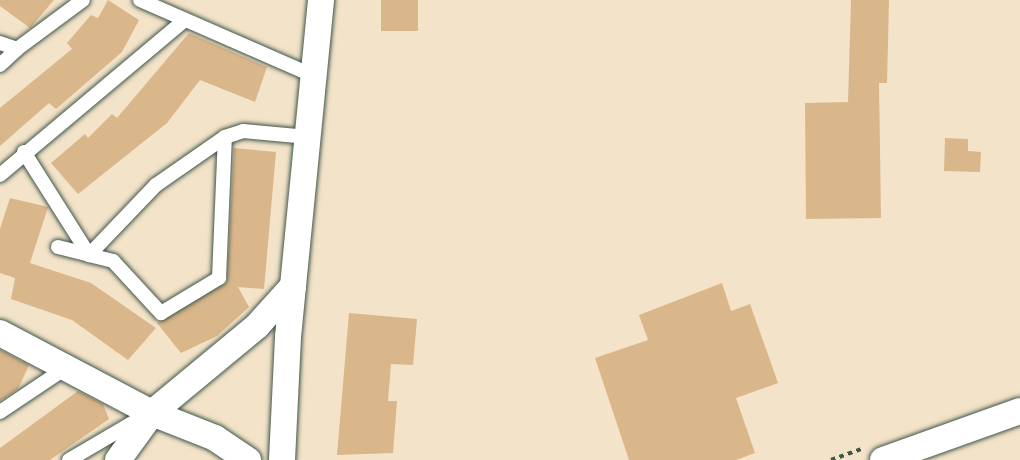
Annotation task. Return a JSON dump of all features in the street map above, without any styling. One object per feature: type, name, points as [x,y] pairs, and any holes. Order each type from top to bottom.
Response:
[{"type":"street","points":[[282,460],[293,286],[321,0]]},
{"type":"street","points":[[118,460],[152,413],[258,326],[293,286]]},
{"type":"street","points":[[0,333],[152,413],[215,438],[248,460]]},
{"type":"street","points":[[883,460],[1020,411]]},
{"type":"lane","points":[[0,65],[17,49],[83,0]]},
{"type":"lane","points":[[140,0],[314,76]]},
{"type":"lane","points":[[0,175],[24,152],[185,20]]},
{"type":"lane","points":[[0,43],[17,49]]},
{"type":"lane","points":[[89,255],[156,185],[225,137],[243,131],[308,137]]},
{"type":"lane","points":[[58,247],[113,261],[161,313],[219,278],[225,137]]},
{"type":"lane","points":[[24,152],[89,255]]},
{"type":"lane","points":[[0,412],[67,367]]},
{"type":"lane","points":[[69,460],[152,413]]},
{"type":"building","points":[[0,0],[54,0],[30,28],[0,6]]},
{"type":"building","points":[[108,0],[139,20],[122,52],[56,109],[49,103],[0,146],[0,108],[72,49],[67,43],[91,15],[98,18]]},
{"type":"building","points":[[381,0],[418,0],[418,31],[381,31]]},
{"type":"building","points":[[851,0],[889,0],[887,83],[879,83],[881,218],[806,219],[805,103],[848,102]]},
{"type":"building","points":[[189,33],[267,67],[255,102],[200,80],[167,123],[78,194],[51,163],[85,134],[88,138],[112,114],[117,118]]},
{"type":"building","points":[[945,138],[968,139],[968,151],[981,152],[980,172],[944,171]]},
{"type":"building","points":[[234,148],[276,152],[264,289],[238,287],[249,307],[217,336],[181,353],[157,323],[227,282]]},
{"type":"building","points":[[10,198],[48,207],[30,263],[91,283],[156,328],[128,360],[72,320],[11,299],[15,278],[0,273],[0,229]]},
{"type":"building","points":[[722,283],[731,311],[750,304],[778,383],[736,398],[755,453],[736,460],[629,460],[595,358],[648,340],[639,315]]},
{"type":"building","points":[[349,313],[417,319],[413,365],[391,364],[388,401],[397,401],[393,453],[337,455]]},
{"type":"building","points":[[0,350],[29,365],[18,389],[0,401]]},
{"type":"building","points":[[78,391],[103,404],[109,419],[50,460],[0,460],[0,448]]}]
